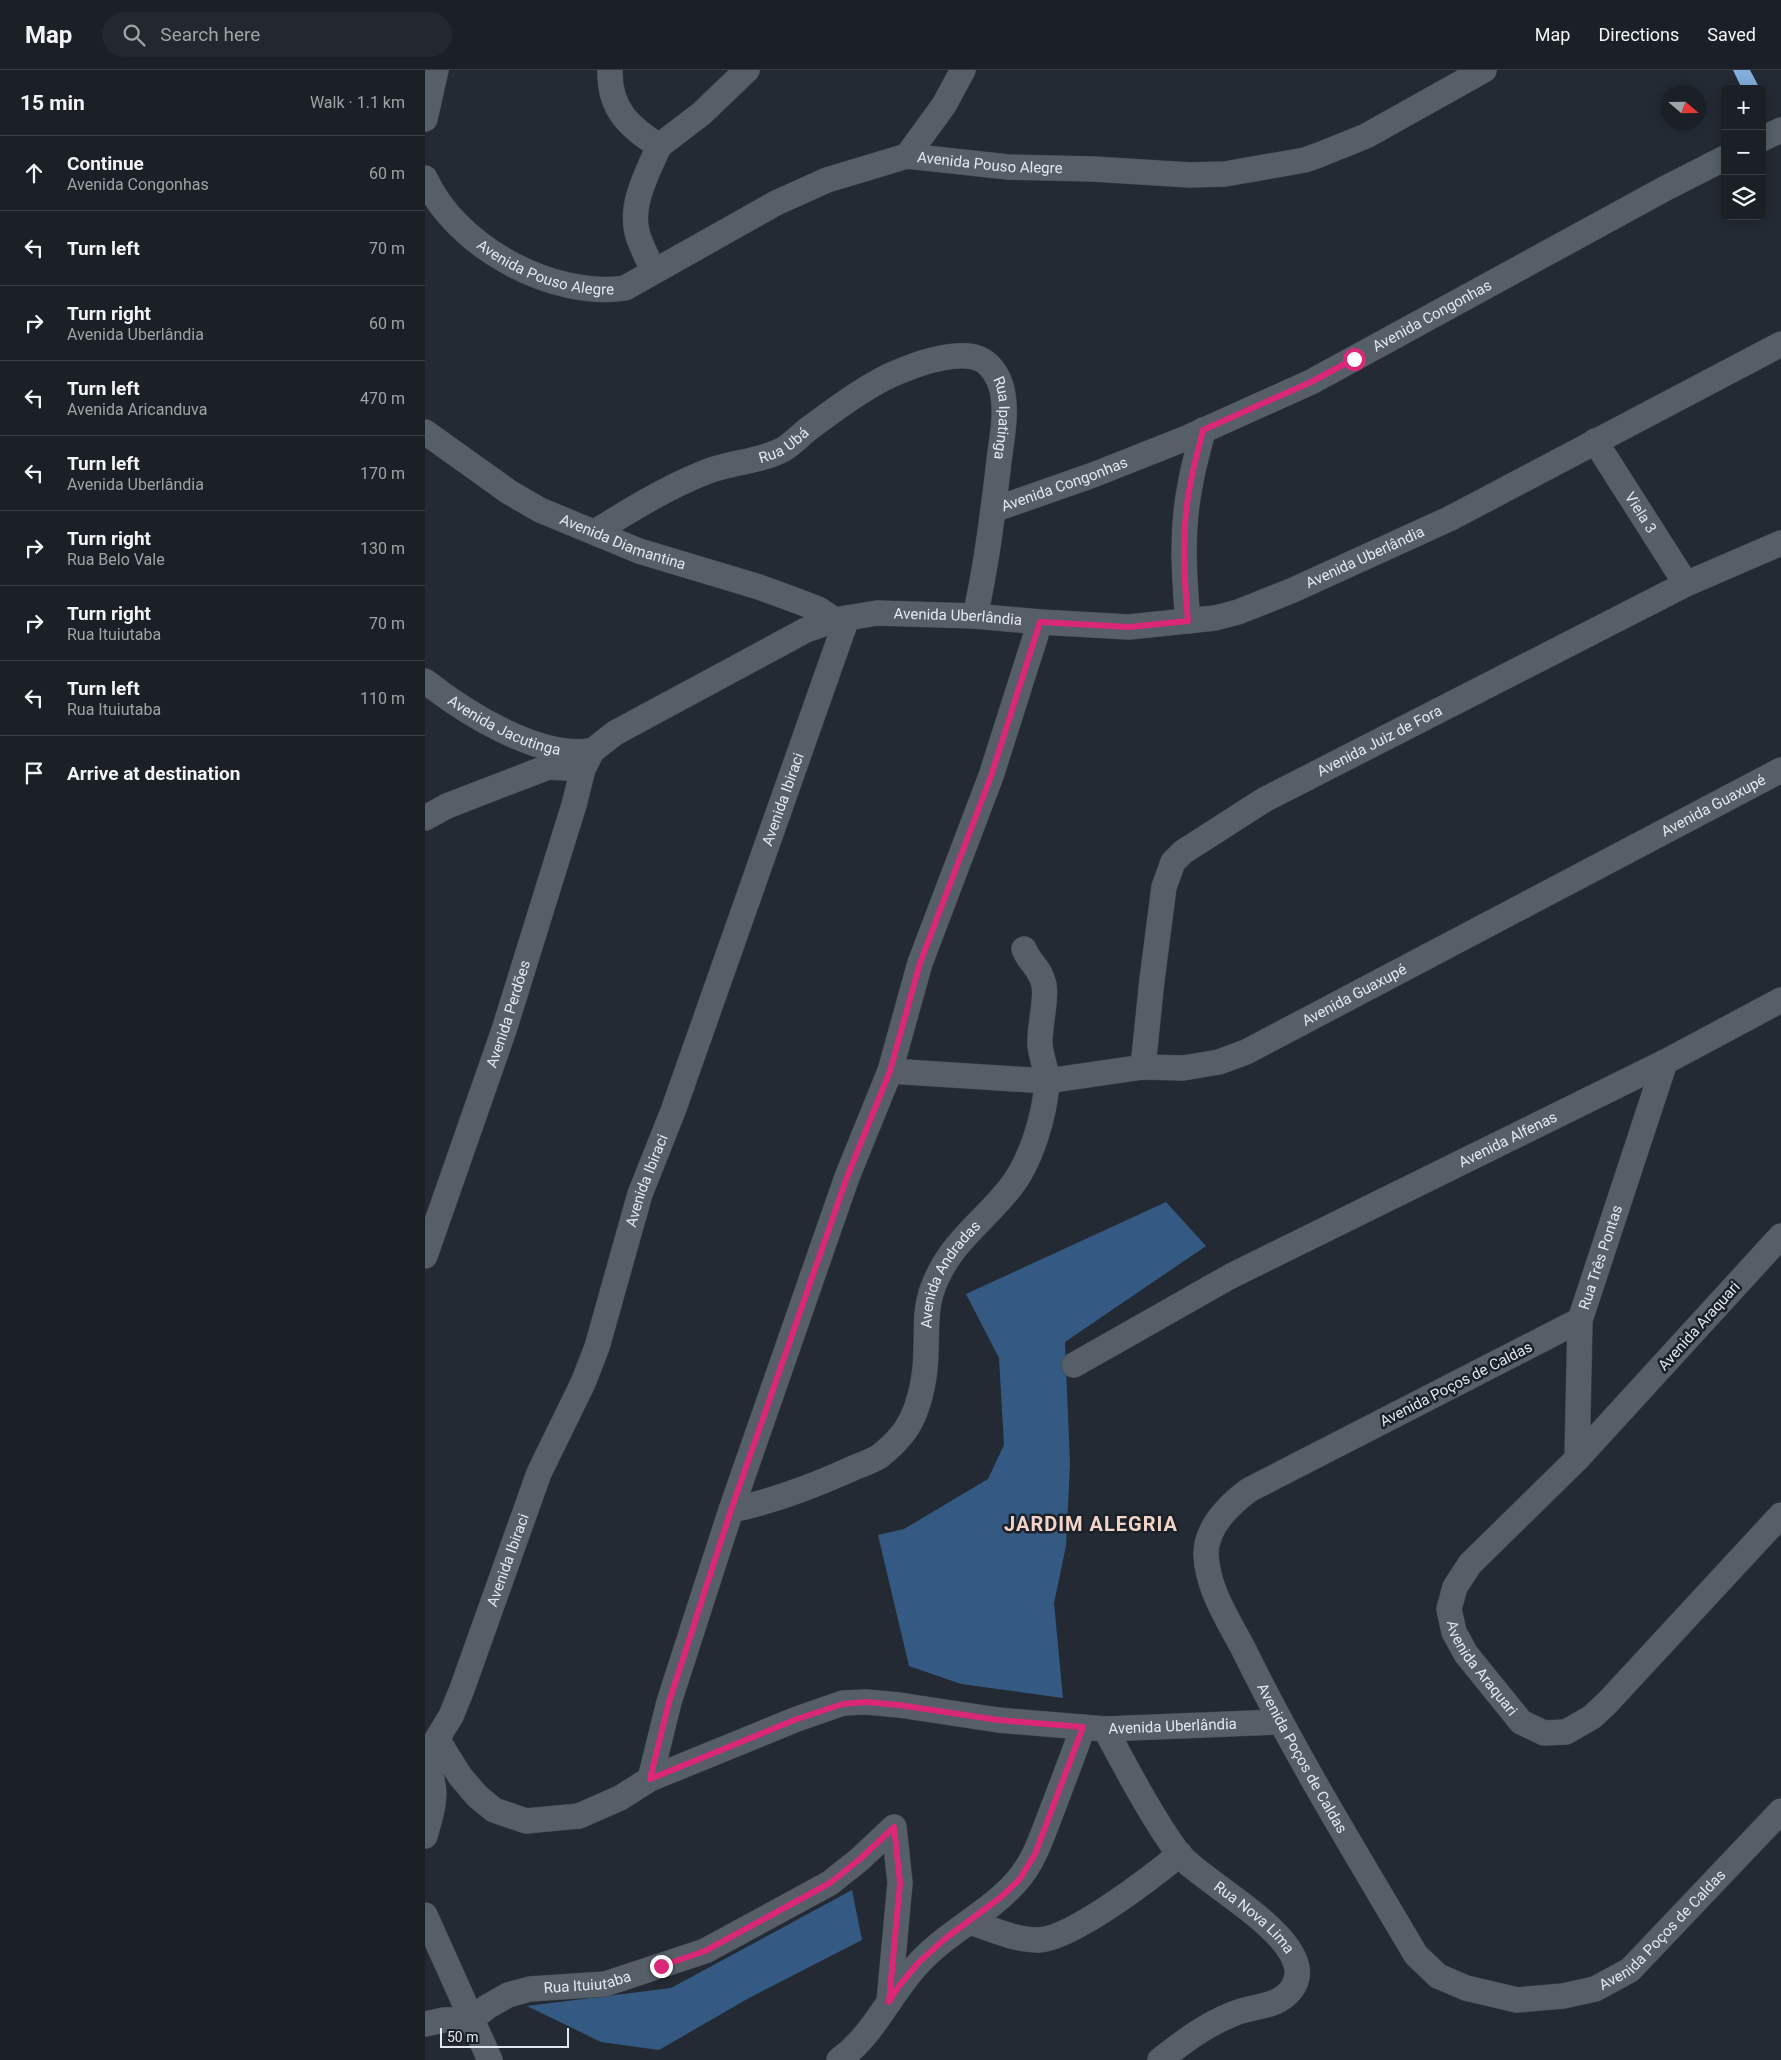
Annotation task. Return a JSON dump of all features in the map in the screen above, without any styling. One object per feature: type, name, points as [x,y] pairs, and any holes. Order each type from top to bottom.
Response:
[{"type":"street","points":[[425,119],[436,70]]},
{"type":"street","points":[[610,70],[613,96],[628,124],[659,146]]},
{"type":"street","points":[[653,271],[637,231],[636,218],[637,202],[659,146],[701,114],[747,70]]},
{"type":"street","points":[[907,156],[944,105],[963,70]]},
{"type":"street","name":"Avenida Pouso Alegre","points":[[425,178],[433,196],[454,222],[486,249],[532,275],[582,288],[607,291],[625,288],[775,203],[827,180],[907,156],[1008,167],[1093,169],[1190,176],[1225,174],[1305,160],[1319,155],[1365,136],[1484,70]]},
{"type":"street","points":[[1766,137],[1781,130]]},
{"type":"street","name":"Avenida Congonhas","points":[[993,510],[1093,475],[1203,430],[1311,382],[1623,211],[1721,160]]},
{"type":"street","name":"Avenida Uberlândia","points":[[588,760],[615,733],[645,716],[806,630],[841,619],[877,613],[975,616],[1129,627],[1188,621],[1239,612],[1291,591],[1449,519],[1781,344]]},
{"type":"street","name":"Rua Ipatinga","points":[[967,355],[980,359],[988,365],[995,373],[1003,396],[1003,420],[986,570],[975,616]]},
{"type":"street","name":"Rua Ubá","points":[[595,532],[667,490],[703,473],[739,464],[784,449],[870,387],[902,370],[940,359],[967,355]]},
{"type":"street","points":[[1188,621],[1184,577],[1185,523],[1190,486],[1203,430]]},
{"type":"street","name":"Avenida Diamantina","points":[[425,432],[509,492],[540,510],[639,551],[759,587],[841,619]]},
{"type":"street","name":"Viela 3","points":[[1595,441],[1687,584]]},
{"type":"street","name":"Avenida Juiz de Fora","points":[[1143,1067],[1151,980],[1164,887],[1173,862],[1183,852],[1264,800],[1687,584],[1781,543]]},
{"type":"street","name":"Avenida Ibiraci","points":[[429,1751],[451,1716],[463,1690],[539,1473],[583,1383],[597,1346],[640,1194],[676,1102],[841,619]]},
{"type":"street","points":[[650,1779],[669,1702],[731,1510],[847,1177],[890,1071],[920,963],[991,776],[1040,622]]},
{"type":"street","name":"Avenida Jacutinga","points":[[425,681],[446,698],[497,728],[557,750],[578,753],[588,760]]},
{"type":"street","points":[[425,818],[447,806],[548,767],[588,760]]},
{"type":"street","name":"Avenida Perdões","points":[[425,1256],[504,1030],[588,760]]},
{"type":"street","name":"Avenida Guaxupé","points":[[890,1071],[1047,1081],[1143,1067],[1183,1068],[1219,1062],[1246,1052],[1781,770]]},
{"type":"street","name":"Avenida Andradas","points":[[731,1510],[758,1505],[834,1476],[879,1456],[900,1437],[914,1416],[918,1405],[926,1350],[925,1324],[931,1294],[940,1273],[961,1239],[1010,1188],[1023,1169],[1035,1138],[1047,1081],[1040,1046],[1044,987],[1040,971],[1028,958],[1024,949]]},
{"type":"street","name":"Avenida Alfenas","points":[[1074,1365],[1231,1276],[1665,1062],[1781,1000]]},
{"type":"street","name":"Rua Três Pontas","points":[[1577,1459],[1580,1320],[1665,1062]]},
{"type":"street","name":"Avenida Araquari","points":[[1781,1236],[1577,1459],[1471,1564],[1455,1587],[1449,1609],[1454,1632],[1465,1654],[1521,1722],[1544,1733],[1566,1732],[1592,1716],[1607,1703],[1781,1515]]},
{"type":"street","name":"Avenida Poços de Caldas","points":[[1580,1320],[1249,1490],[1228,1506],[1213,1527],[1206,1552],[1211,1584],[1279,1722],[1416,1956],[1438,1976],[1466,1988],[1517,2000],[1563,1996],[1595,1989],[1630,1970],[1781,1811]]},
{"type":"street","name":"Avenida Uberlândia","points":[[429,1751],[461,1776],[477,1796],[494,1810],[526,1822],[579,1816],[620,1798],[650,1779],[797,1719],[843,1704],[866,1702],[899,1705],[998,1720],[1094,1728],[1279,1722]]},
{"type":"street","points":[[839,2060],[855,2048],[899,1986],[919,1962],[946,1938],[1001,1897],[1019,1880],[1035,1854],[1094,1728]]},
{"type":"street","name":"Rua Nova Lima","points":[[1094,1728],[1139,1791],[1179,1854],[1221,1890],[1269,1924],[1295,1960],[1298,1971],[1296,1981],[1290,1992],[1277,2003],[1234,2013],[1194,2033],[1160,2060]]},
{"type":"street","points":[[425,1836],[435,1794],[429,1751]]},
{"type":"street","name":"Rua Ituiutaba","points":[[472,2019],[487,2007],[508,1995],[530,1989],[605,1984],[705,1951],[830,1883],[860,1859],[894,1827],[900,1883],[889,2002]]},
{"type":"street","points":[[969,1922],[1025,1939],[1052,1938],[1142,1885],[1179,1854]]},
{"type":"street","points":[[425,1914],[490,2060]]},
{"type":"street","points":[[425,2024],[444,2020],[472,2019]]},
{"type":"shaded area","points":[[1166,1202],[1206,1246],[1065,1342],[1070,1464],[1066,1546],[1054,1603],[1063,1698],[961,1684],[909,1666],[878,1535],[904,1529],[988,1479],[1004,1445],[999,1358],[966,1294]]},
{"type":"shaded area","points":[[852,1890],[862,1940],[749,1998],[659,2050],[601,2042],[527,2006],[671,1988]]},
{"type":"building","points":[[1733,70],[1750,70],[1758,85],[1740,85]]},
{"type":"district","name":"JARDIM ALEGRIA","points":[[1091,1524]]},
{"type":"route","points":[[661,1966],[705,1951],[830,1883],[860,1859],[894,1827],[900,1883],[889,2002],[899,1986],[919,1962],[946,1938],[1001,1897],[1019,1880],[1035,1854],[1083,1727],[998,1720],[899,1705],[866,1702],[843,1704],[797,1719],[650,1779],[669,1702],[731,1510],[847,1177],[890,1071],[920,963],[991,776],[1040,622],[1129,627],[1188,621],[1184,577],[1185,523],[1190,486],[1203,430],[1311,382],[1354,359]]}]
